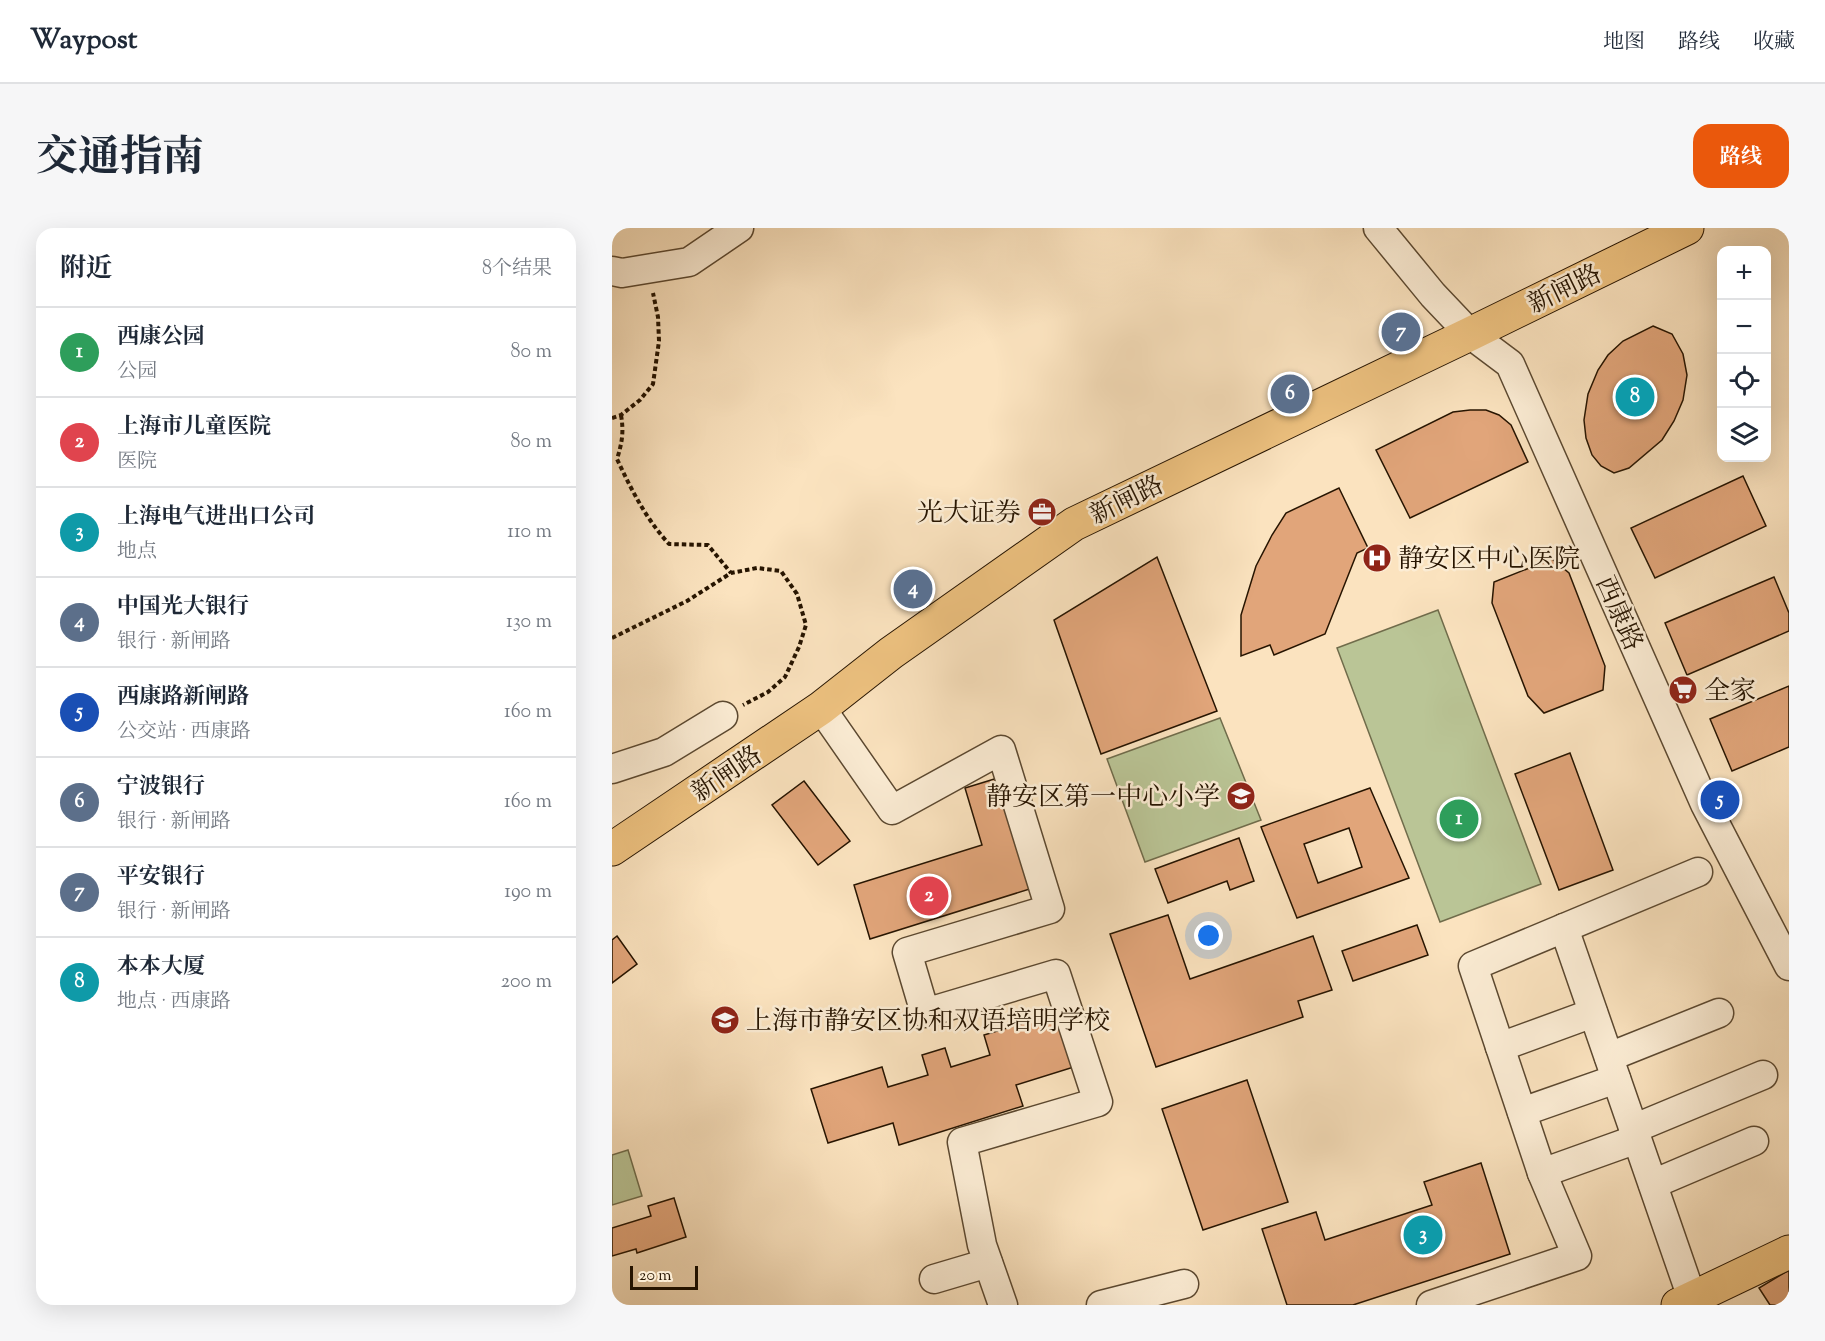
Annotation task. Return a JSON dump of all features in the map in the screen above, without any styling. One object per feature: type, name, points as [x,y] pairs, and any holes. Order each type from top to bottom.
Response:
[{"type":"main road","name":"新闸路","points":[[612,849],[821,708],[891,653],[1074,524],[1687,228]]},
{"type":"main road","points":[[1685,1302],[1789,1252]]},
{"type":"street","points":[[612,271],[622,273],[689,262],[739,228]]},
{"type":"street","name":"西康路","points":[[1377,228],[1433,295],[1470,334],[1510,364],[1705,804],[1789,966]]},
{"type":"street","points":[[821,708],[892,810],[1001,750],[1050,909],[908,952],[925,1013],[1056,974],[1098,1102],[962,1142],[985,1254],[1003,1305]]},
{"type":"street","points":[[612,769],[664,752],[723,716]]},
{"type":"street","points":[[1431,1305],[1577,1256],[1542,1173],[1473,966],[1698,872]]},
{"type":"street","points":[[1564,928],[1653,1184],[1685,1302]]},
{"type":"street","points":[[1500,1047],[1593,1013]]},
{"type":"street","points":[[1522,1112],[1719,1013]]},
{"type":"street","points":[[1542,1173],[1635,1134],[1763,1075]]},
{"type":"street","points":[[1653,1184],[1754,1141]]},
{"type":"street","points":[[934,1279],[985,1254]]},
{"type":"street","points":[[1101,1305],[1185,1284]]},
{"type":"path","points":[[612,417],[621,416],[640,400],[653,384],[659,341],[658,317],[648,268]]},
{"type":"path","points":[[621,416],[624,429],[622,441],[614,459],[657,532],[669,544],[708,545],[731,573]]},
{"type":"path","points":[[612,638],[687,600],[731,573],[757,568],[781,571],[797,594],[806,625],[799,647],[785,677],[768,692],[723,716]]},
{"type":"green space","points":[[1438,610],[1541,884],[1440,922],[1337,648]]},
{"type":"green space","points":[[1220,718],[1261,820],[1145,862],[1107,759]]},
{"type":"green space","points":[[628,1150],[642,1196],[612,1205],[612,1155]]},
{"type":"building","points":[[1653,326],[1672,334],[1683,354],[1687,375],[1683,400],[1662,440],[1629,468],[1614,473],[1601,466],[1592,455],[1586,438],[1584,420],[1588,394],[1598,370],[1608,355],[1623,341]]},
{"type":"building","points":[[1486,410],[1499,415],[1511,425],[1528,462],[1410,518],[1376,450],[1453,412]]},
{"type":"building","points":[[1743,476],[1766,526],[1655,578],[1631,528]]},
{"type":"building","points":[[1339,488],[1368,548],[1357,553],[1325,634],[1274,655],[1270,645],[1241,656],[1241,615],[1256,566],[1272,535],[1286,513]]},
{"type":"building","points":[[1157,557],[1217,711],[1101,754],[1054,620]]},
{"type":"building","points":[[1552,559],[1569,573],[1605,666],[1603,690],[1544,713],[1528,696],[1492,603],[1494,582]]},
{"type":"building","points":[[1774,577],[1789,613],[1789,631],[1687,675],[1665,623]]},
{"type":"building","points":[[1789,686],[1789,747],[1732,771],[1710,719]]},
{"type":"building","points":[[1570,753],[1613,870],[1559,890],[1515,774]]},
{"type":"building","points":[[1001,777],[1036,887],[870,939],[854,885],[982,845],[965,788]]},
{"type":"building","points":[[804,781],[850,841],[818,865],[772,805]]},
{"type":"building","points":[[1370,788],[1409,878],[1297,918],[1261,827]],"holes":[[[1349,828],[1362,867],[1318,883],[1304,844]]]},
{"type":"building","points":[[1239,838],[1254,881],[1230,890],[1227,881],[1168,903],[1155,869]]},
{"type":"building","points":[[1168,915],[1190,979],[1313,936],[1332,990],[1298,1001],[1303,1017],[1156,1067],[1110,934]]},
{"type":"building","points":[[1417,925],[1428,955],[1353,981],[1342,951]]},
{"type":"building","points":[[617,936],[637,964],[612,983],[612,940]]},
{"type":"building","points":[[1060,1012],[1077,1066],[1016,1085],[1023,1106],[899,1145],[893,1123],[828,1143],[811,1089],[882,1067],[888,1087],[928,1075],[922,1055],[945,1048],[951,1067],[990,1055],[984,1035]]},
{"type":"building","points":[[1247,1080],[1288,1202],[1203,1230],[1162,1109]]},
{"type":"building","points":[[1481,1163],[1510,1254],[1353,1305],[1287,1305],[1262,1229],[1316,1212],[1325,1240],[1432,1205],[1424,1182]]},
{"type":"building","points":[[674,1198],[686,1237],[637,1253],[636,1249],[612,1256],[612,1228],[651,1216],[648,1206]]},
{"type":"building","points":[[1789,1270],[1789,1305],[1770,1305],[1759,1288]]},
{"type":"place","name":"平安银行","points":[[1401,332]]},
{"type":"place","name":"宁波银行","points":[[1290,394]]},
{"type":"place","name":"本本大厦","points":[[1635,397]]},
{"type":"place","name":"光大证券","points":[[1042,512]]},
{"type":"place","name":"静安区中心医院","points":[[1377,558]]},
{"type":"place","name":"中国光大银行","points":[[913,589]]},
{"type":"place","name":"全家","points":[[1683,690]]},
{"type":"place","name":"静安区第一中心小学","points":[[1241,796]]},
{"type":"place","name":"西康路新闸路","points":[[1720,800]]},
{"type":"place","name":"西康公园","points":[[1459,819]]},
{"type":"place","name":"上海市儿童医院","points":[[929,896]]},
{"type":"place","name":"上海市静安区协和双语培明学校","points":[[725,1020]]},
{"type":"place","name":"上海电气进出口公司","points":[[1423,1235]]}]
